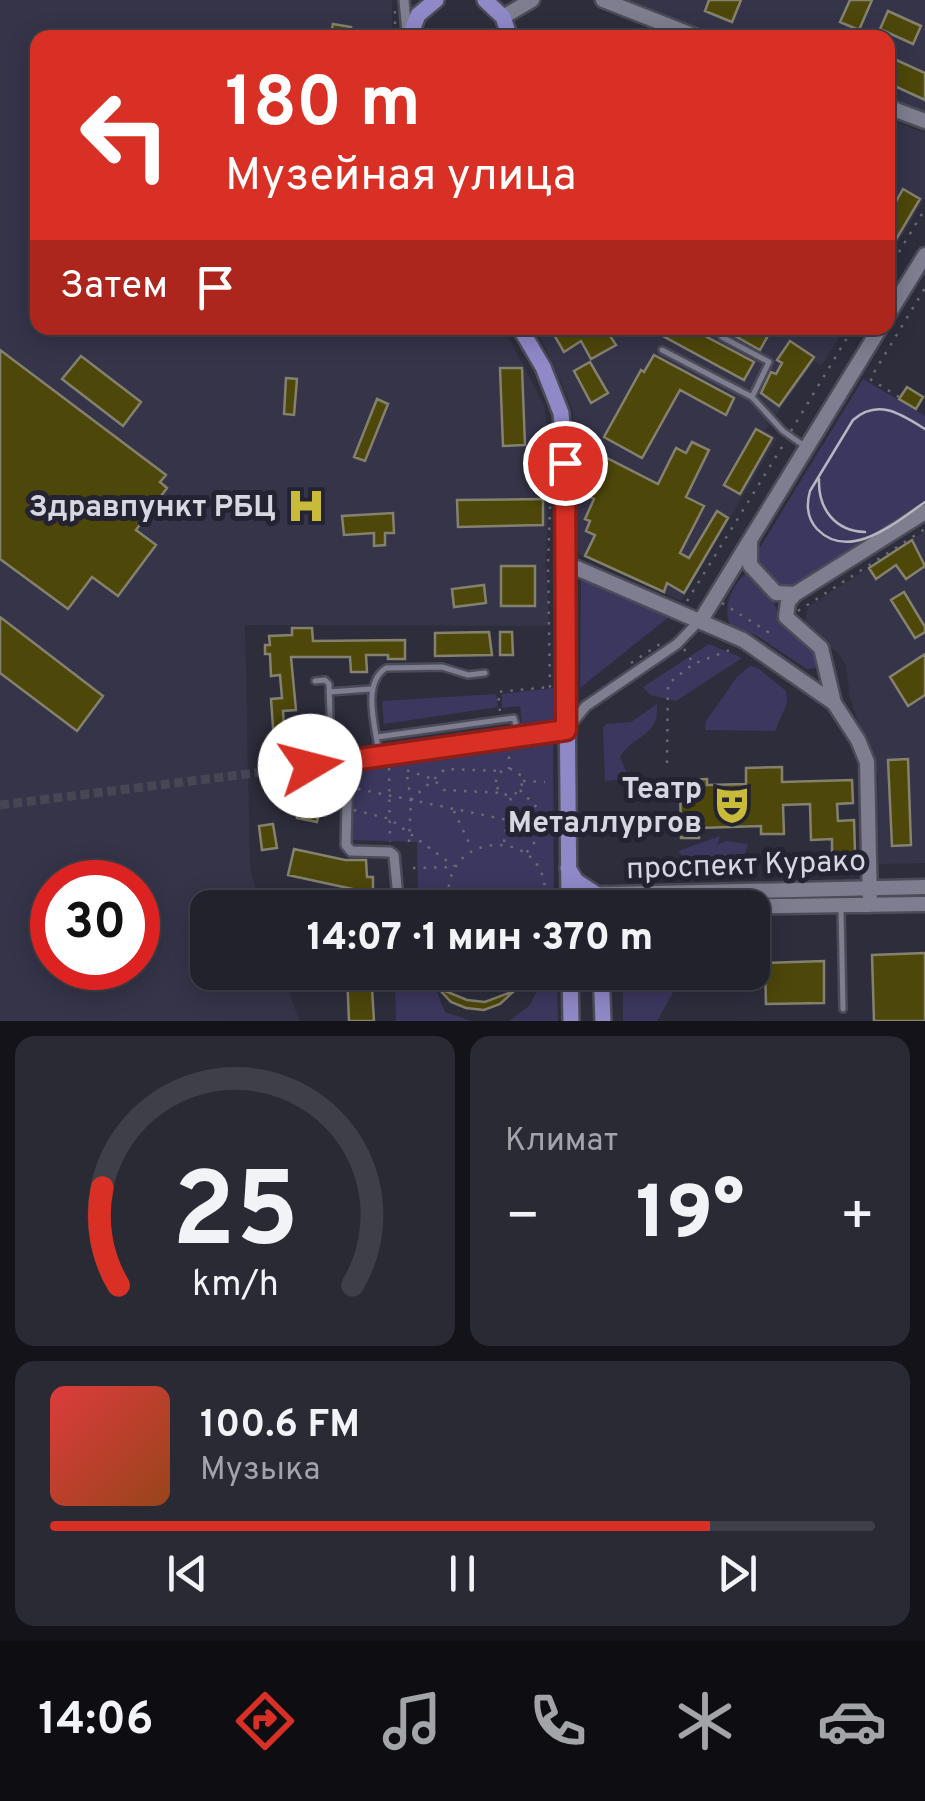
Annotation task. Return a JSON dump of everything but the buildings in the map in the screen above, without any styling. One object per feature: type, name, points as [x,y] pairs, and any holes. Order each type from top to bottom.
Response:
[{"type":"main road","points":[[411,30],[418,15],[436,0]]},
{"type":"main road","points":[[506,30],[495,6],[532,0]]},
{"type":"main road","points":[[603,0],[680,30]]},
{"type":"main road","points":[[895,110],[925,121]]},
{"type":"main road","points":[[895,300],[925,255]]},
{"type":"main road","points":[[524,335],[543,367],[561,414],[569,890]]},
{"type":"main road","points":[[700,620],[876,335]]},
{"type":"main road","points":[[870,905],[867,762],[834,702],[821,648],[788,618],[786,610],[795,594],[925,512]]},
{"type":"main road","points":[[751,535],[750,565],[776,593],[795,594]]},
{"type":"main road","points":[[566,563],[748,643],[834,702]]},
{"type":"main road","points":[[568,868],[586,890]]},
{"type":"main road","name":"проспект Курако","points":[[770,893],[925,887]]},
{"type":"main road","name":"проспект Курако","points":[[770,907],[925,904]]},
{"type":"main road","points":[[571,990],[572,1021]]},
{"type":"main road","points":[[602,990],[603,1021]]},
{"type":"street","points":[[404,0],[407,30]]},
{"type":"street","points":[[271,771],[566,730],[586,706],[676,644],[700,620]]},
{"type":"street","points":[[348,762],[348,850],[390,852],[396,858],[398,890]]},
{"type":"lane","points":[[722,337],[770,362],[752,397]]},
{"type":"lane","points":[[662,350],[752,397],[788,436],[806,446]]},
{"type":"lane","points":[[379,756],[372,689],[376,676],[386,668],[442,667],[468,674],[485,673]]},
{"type":"lane","points":[[315,681],[328,682],[332,747]]},
{"type":"lane","points":[[330,692],[372,689]]},
{"type":"lane","points":[[377,737],[514,718],[518,737]]},
{"type":"lane","points":[[841,906],[843,1009]]},
{"type":"path","points":[[395,0],[395,30]]},
{"type":"path","points":[[895,258],[925,209]]},
{"type":"path","points":[[899,396],[870,379],[925,288]]},
{"type":"path","points":[[682,612],[849,335]]},
{"type":"path","points":[[552,450],[548,564],[550,687],[566,686]]},
{"type":"path","points":[[667,764],[668,684],[693,664],[768,632],[925,529]]},
{"type":"path","points":[[694,590],[730,606],[768,632]]},
{"type":"path","points":[[625,671],[654,646],[670,638]]},
{"type":"path","points":[[389,768],[390,852]]},
{"type":"path","points":[[409,842],[411,800],[406,770],[433,780],[444,790],[512,794],[522,781]]},
{"type":"path","points":[[411,800],[444,770],[514,770],[522,781]]},
{"type":"path","points":[[502,771],[496,783],[503,793]]},
{"type":"path","points":[[522,781],[545,782]]},
{"type":"path","points":[[347,788],[546,828],[526,853]]},
{"type":"path","points":[[519,789],[546,818]]},
{"type":"path","points":[[504,844],[512,794]]},
{"type":"path","points":[[346,808],[390,819],[455,867]]},
{"type":"path","points":[[454,809],[472,850]]},
{"type":"path","points":[[449,890],[455,867],[472,850],[504,844],[526,853],[543,876],[546,890]]},
{"type":"path","points":[[412,868],[455,867]]},
{"type":"shaded area","points":[[0,0],[392,0],[392,30],[30,30],[30,335],[508,335],[544,406],[550,450],[546,563],[549,626],[245,625],[250,867],[256,890],[190,890],[190,990],[288,990],[300,1021],[0,1021]]},
{"type":"shaded area","points":[[627,0],[925,0],[925,115],[895,104],[895,30],[697,30],[626,4]]},
{"type":"shaded area","points":[[895,122],[925,133],[925,198],[895,247]]},
{"type":"shaded area","points":[[539,335],[841,335],[822,365],[814,362],[765,430],[777,438],[681,601],[577,553],[573,539],[578,451],[572,407]]},
{"type":"shaded area","points":[[863,379],[925,416],[925,505],[796,587],[781,586],[764,574],[756,554]]},
{"type":"shaded area","points":[[925,531],[925,863],[879,864],[878,776],[850,699],[846,665],[805,622],[808,607]]},
{"type":"shaded area","points":[[746,573],[773,598],[779,619],[816,650],[818,668],[807,669],[757,636],[730,625],[730,596]]},
{"type":"shaded area","points":[[581,580],[670,616],[580,688]]},
{"type":"shaded area","points":[[709,644],[742,658],[676,701],[650,695],[643,687]]},
{"type":"shaded area","points":[[750,666],[786,691],[787,703],[775,731],[705,730],[706,721],[737,677]]},
{"type":"shaded area","points":[[555,688],[555,720],[522,727],[520,706],[502,708],[502,694]]},
{"type":"shaded area","points":[[496,694],[498,707],[384,724],[382,701]]},
{"type":"shaded area","points":[[657,704],[650,729],[620,757],[626,779],[605,781],[603,728],[606,724],[631,722]]},
{"type":"shaded area","points":[[553,742],[554,890],[418,890],[417,842],[353,840],[354,770]]},
{"type":"shaded area","points":[[720,836],[717,845],[726,841],[748,844],[744,857],[708,870],[678,851]]},
{"type":"shaded area","points":[[395,990],[436,990],[445,1012],[471,1021],[396,1021]]},
{"type":"shaded area","points":[[538,990],[557,990],[558,1021],[509,1021],[529,1006]]},
{"type":"shaded area","points":[[623,990],[674,990],[657,1021],[623,1021]]},
{"type":"tunnel","points":[[0,805],[271,771]]},
{"type":"tram line","points":[[925,429],[889,411],[862,413],[853,420],[810,491],[808,506],[817,529],[844,542],[873,535],[925,502]]},
{"type":"tram line","points":[[819,479],[819,490],[830,516],[845,528],[865,532]]},
{"type":"place","name":"Здравпункт РБЦ","points":[[306,506]]},
{"type":"place","name":"Театр Металлургов","points":[[732,805]]},
{"type":"route","points":[[310,766],[566,730],[565,463]]}]
